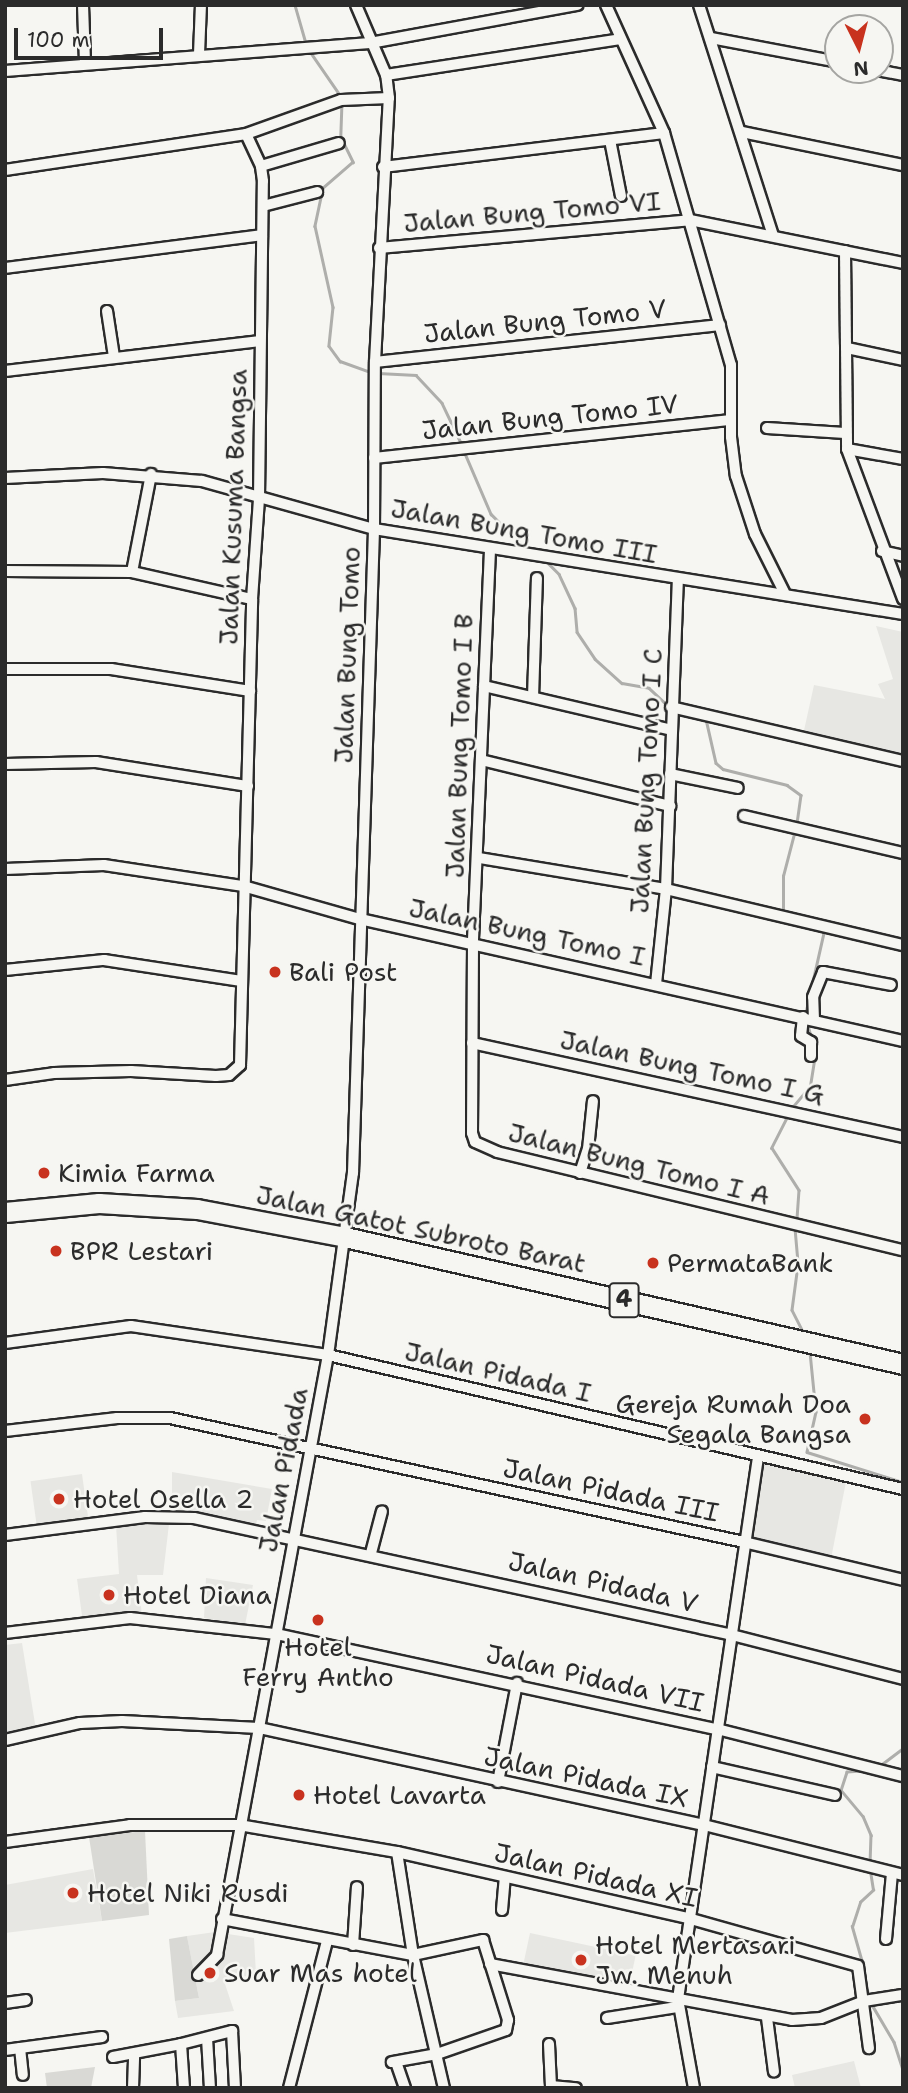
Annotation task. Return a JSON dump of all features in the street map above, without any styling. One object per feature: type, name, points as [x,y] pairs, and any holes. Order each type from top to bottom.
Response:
[{"type":"highway","name":"Jalan Gatot Subroto Barat","points":[[5,1212],[68,1205],[148,1204],[197,1209],[345,1237],[903,1364]]},
{"type":"street","points":[[83,5],[85,62]]},
{"type":"street","points":[[199,54],[201,5]]},
{"type":"street","points":[[356,5],[370,43],[386,75],[620,39]]},
{"type":"street","points":[[5,71],[85,62],[370,43],[578,5]]},
{"type":"street","points":[[606,5],[664,133],[733,377],[731,420],[740,488],[755,534],[784,592]]},
{"type":"street","points":[[699,5],[773,235]]},
{"type":"street","points":[[710,38],[824,59]]},
{"type":"street","name":"Jalan Bung Tomo","points":[[345,1237],[355,1140],[374,528],[375,362],[388,98],[386,75]]},
{"type":"street","points":[[5,170],[246,134],[344,100],[388,98]]},
{"type":"street","points":[[742,132],[903,165]]},
{"type":"street","points":[[383,167],[664,133]]},
{"type":"street","name":"Jalan Kusuma Bangsa","points":[[5,1080],[105,1072],[229,1075],[240,1065],[240,981],[252,599],[259,498],[263,206],[261,166],[246,134]]},
{"type":"street","points":[[611,140],[621,196]]},
{"type":"street","points":[[261,166],[339,143]]},
{"type":"street","points":[[263,206],[317,192]]},
{"type":"street","name":"Jalan Bung Tomo VI","points":[[379,248],[690,220],[903,263]]},
{"type":"street","points":[[5,268],[262,235]]},
{"type":"street","points":[[845,251],[847,449],[882,551],[903,599]]},
{"type":"street","points":[[107,310],[114,357]]},
{"type":"street","name":"Jalan Bung Tomo V","points":[[375,362],[720,325]]},
{"type":"street","points":[[5,371],[260,341]]},
{"type":"street","points":[[847,348],[903,360]]},
{"type":"street","name":"Jalan Bung Tomo IV","points":[[374,458],[731,420]]},
{"type":"street","points":[[767,428],[845,433]]},
{"type":"street","points":[[847,449],[903,459]]},
{"type":"street","points":[[132,572],[151,474]]},
{"type":"street","name":"Jalan Bung Tomo III","points":[[5,478],[151,474],[231,487],[259,498],[374,528],[490,550],[678,579],[784,592],[903,614]]},
{"type":"street","name":"Jalan Bung Tomo I B","points":[[473,944],[479,858],[490,550]]},
{"type":"street","points":[[882,551],[903,556]]},
{"type":"street","points":[[5,571],[132,572],[252,599]]},
{"type":"street","points":[[533,697],[537,578]]},
{"type":"street","name":"Jalan Bung Tomo I C","points":[[656,984],[666,890],[678,579]]},
{"type":"street","points":[[5,669],[111,668],[250,691]]},
{"type":"street","points":[[484,685],[671,730]]},
{"type":"street","points":[[671,707],[903,761]]},
{"type":"street","points":[[481,761],[670,806]]},
{"type":"street","points":[[5,764],[96,762],[248,786]]},
{"type":"street","points":[[670,774],[738,788]]},
{"type":"street","points":[[744,816],[903,853]]},
{"type":"street","points":[[479,858],[666,890],[903,945]]},
{"type":"street","name":"Jalan Bung Tomo I","points":[[5,869],[104,865],[243,886],[360,919],[903,1041]]},
{"type":"street","name":"Jalan Bung Tomo I A","points":[[473,944],[475,1142],[580,1173],[903,1250]]},
{"type":"street","points":[[5,970],[104,960],[240,981]]},
{"type":"street","points":[[811,1056],[811,1042],[801,1036],[823,972],[891,985]]},
{"type":"street","name":"Jalan Bung Tomo I G","points":[[472,1043],[903,1137]]},
{"type":"street","points":[[580,1173],[588,1149],[593,1101]]},
{"type":"street","name":"Jalan Pidada","points":[[198,1975],[217,1955],[292,1537],[328,1355],[345,1237]]},
{"type":"street","name":"Jalan Pidada I","points":[[5,1343],[131,1326],[328,1355],[903,1489]]},
{"type":"street","name":"Jalan Pidada III","points":[[5,1431],[145,1417],[232,1429],[744,1542],[903,1580]]},
{"type":"street","points":[[694,2088],[678,2003],[718,1729],[729,1634],[758,1457]]},
{"type":"street","points":[[371,1553],[382,1511]]},
{"type":"street","name":"Jalan Pidada V","points":[[5,1535],[145,1517],[194,1518],[371,1553],[729,1634],[903,1679]]},
{"type":"street","name":"Jalan Pidada VII","points":[[5,1633],[158,1619],[276,1634],[517,1683],[718,1729],[903,1776]]},
{"type":"street","points":[[498,1782],[517,1683]]},
{"type":"street","name":"Jalan Pidada IX","points":[[5,1740],[80,1723],[122,1721],[259,1728],[704,1825],[897,1874]]},
{"type":"street","points":[[712,1767],[835,1795]]},
{"type":"street","name":"Jalan Pidada XI","points":[[5,1842],[130,1825],[239,1825],[397,1852],[691,1919],[858,1966],[869,2048]]},
{"type":"street","points":[[397,1852],[413,1955],[443,2088]]},
{"type":"street","points":[[886,1939],[897,1874]]},
{"type":"street","points":[[502,1910],[505,1877]]},
{"type":"street","points":[[353,1945],[357,1887]]},
{"type":"street","points":[[222,1919],[327,1941],[413,1955],[481,1939],[509,2026],[437,2054],[394,2062],[405,2088]]},
{"type":"street","points":[[289,2088],[327,1941]]},
{"type":"street","points":[[490,1965],[767,2018],[821,2018],[864,2001],[903,1995]]},
{"type":"street","points":[[5,2003],[26,2000]]},
{"type":"street","points":[[607,2018],[678,2003]]},
{"type":"street","points":[[767,2018],[774,2072]]},
{"type":"street","points":[[113,2057],[233,2032],[235,2088]]},
{"type":"street","points":[[5,2050],[102,2037]]},
{"type":"street","points":[[207,2038],[210,2088]]},
{"type":"street","points":[[181,2044],[184,2088]]},
{"type":"street","points":[[549,2044],[551,2086],[576,2088]]},
{"type":"street","points":[[20,2048],[23,2075]]},
{"type":"street","points":[[133,2088],[134,2054]]},
{"type":"shaded area","points":[[876,626],[903,632],[903,757],[803,735],[814,685],[885,699],[878,684],[893,679]]},
{"type":"shaded area","points":[[762,1463],[846,1479],[832,1556],[747,1540]]},
{"type":"shaded area","points":[[172,1472],[272,1489],[266,1521],[257,1520],[256,1526],[172,1512]]},
{"type":"shaded area","name":"Hotel Osella 2","points":[[82,1474],[89,1522],[37,1529],[31,1481]]},
{"type":"shaded area","points":[[155,1522],[169,1524],[163,1575],[137,1575],[142,1615],[83,1623],[77,1579],[119,1574],[116,1525]]},
{"type":"shaded area","points":[[206,1578],[253,1585],[245,1625],[204,1618]]},
{"type":"shaded area","points":[[22,1643],[36,1730],[5,1737],[5,1645]]},
{"type":"shaded area","points":[[145,1831],[149,1915],[102,1921],[89,1837]]},
{"type":"shaded area","points":[[93,1869],[102,1921],[5,1933],[5,1885]]},
{"type":"shaded area","name":"Suar Mas hotel","points":[[215,1932],[254,1938],[256,1974],[224,1981],[234,2011],[178,2018],[175,2001],[199,1998],[187,1936]]},
{"type":"shaded area","name":"Hotel Mertasari Jw. Menuh","points":[[530,1933],[636,1955],[629,1987],[523,1964]]},
{"type":"shaded area","points":[[187,1936],[199,1998],[175,2001],[169,1939]]},
{"type":"shaded area","points":[[854,2061],[861,2088],[795,2088],[792,2075]]},
{"type":"shaded area","points":[[95,2067],[91,2088],[47,2088],[45,2073]]},
{"type":"waterway","points":[[295,5],[306,43]]},
{"type":"waterway","points":[[309,50],[340,95]]},
{"type":"waterway","points":[[342,102],[341,137],[353,162],[323,188],[315,226],[333,307],[329,346],[340,361],[371,372]]},
{"type":"waterway","points":[[378,373],[416,375],[442,403],[462,445]]},
{"type":"waterway","points":[[464,451],[491,514],[527,550]]},
{"type":"waterway","points":[[547,562],[559,574],[575,608],[577,632],[595,659],[622,683],[649,688],[667,705]]},
{"type":"waterway","points":[[706,719],[716,763],[723,769],[787,785],[801,795],[797,823]]},
{"type":"waterway","points":[[783,913],[783,876],[795,830]]},
{"type":"waterway","points":[[805,1015],[824,931]]},
{"type":"waterway","points":[[807,1022],[812,1039]]},
{"type":"waterway","points":[[790,1110],[810,1086],[815,1056]]},
{"type":"waterway","points":[[788,1116],[772,1148],[799,1190],[797,1221]]},
{"type":"waterway","points":[[795,1228],[798,1265],[792,1310],[803,1332]]},
{"type":"waterway","points":[[810,1352],[816,1412],[807,1452],[903,1482]]},
{"type":"waterway","points":[[878,1767],[903,1748]]},
{"type":"waterway","points":[[862,1771],[847,1772],[841,1790],[863,1816],[871,1835],[870,1865]]},
{"type":"waterway","points":[[863,1966],[852,1927],[860,1902],[873,1890],[870,1871]]},
{"type":"waterway","points":[[864,1972],[869,1997]]},
{"type":"waterway","points":[[871,2003],[894,2042],[903,2069]]},
{"type":"place","name":"Bali Post","points":[[275,972]]},
{"type":"place","name":"Kimia Farma","points":[[44,1173]]},
{"type":"place","name":"BPR Lestari","points":[[56,1251]]},
{"type":"place","name":"PermataBank","points":[[653,1263]]},
{"type":"place","name":"Gereja Rumah Doa Segala Bangsa","points":[[865,1419]]},
{"type":"place","name":"Hotel Osella 2","points":[[59,1499]]},
{"type":"place","name":"Hotel Diana","points":[[109,1595]]},
{"type":"place","name":"Hotel Ferry Antho","points":[[318,1620]]},
{"type":"place","name":"Hotel Lavarta","points":[[299,1795]]},
{"type":"place","name":"Hotel Niki Rusdi","points":[[73,1893]]},
{"type":"place","name":"Hotel Mertasari Jw. Menuh","points":[[581,1960]]},
{"type":"place","name":"Suar Mas hotel","points":[[210,1973]]}]
